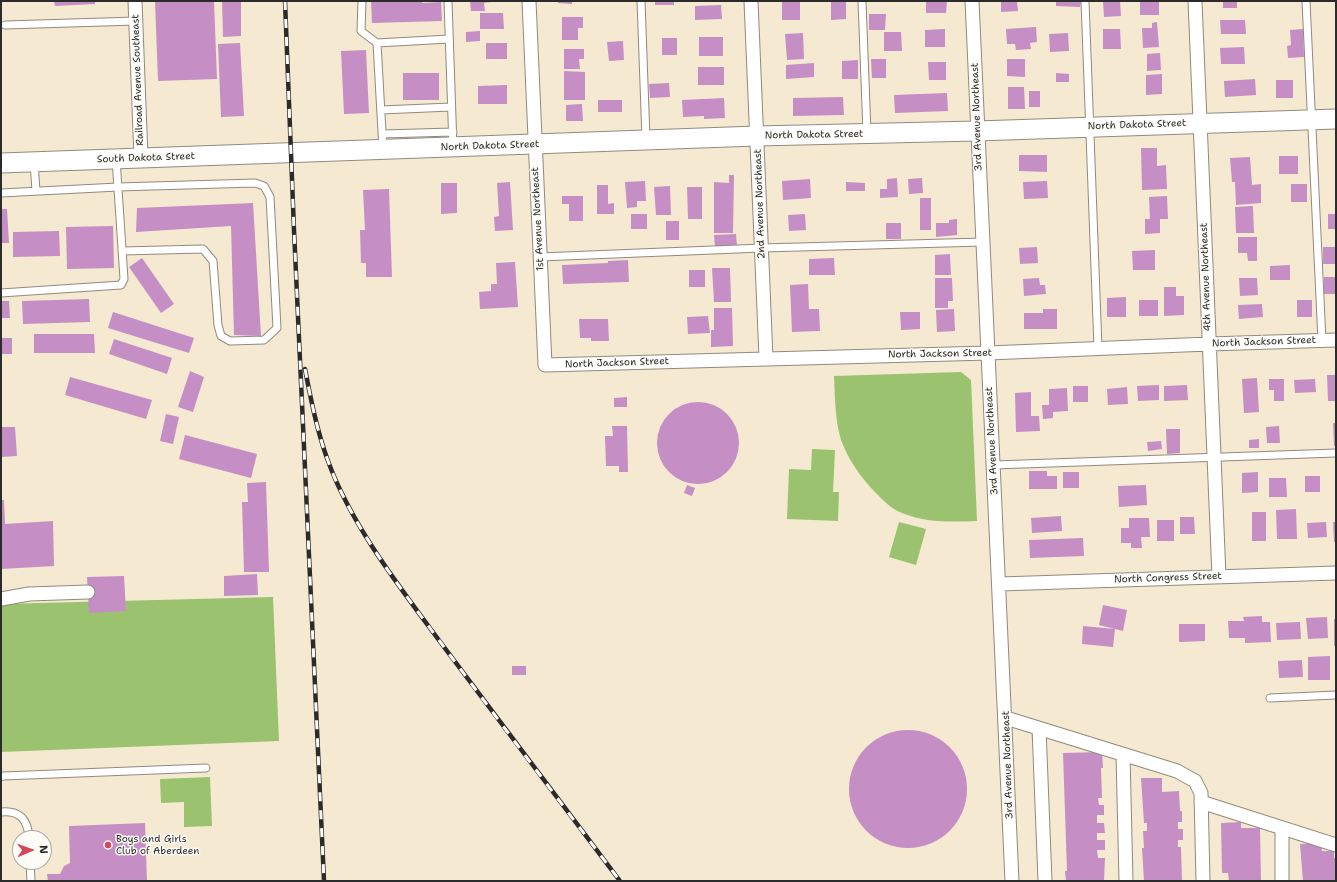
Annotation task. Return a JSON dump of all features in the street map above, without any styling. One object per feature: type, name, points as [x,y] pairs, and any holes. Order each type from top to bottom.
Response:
[{"type":"street","name":"Railroad Avenue Southeast","points":[[135,1],[141,158]]},
{"type":"street","name":"1st Avenue Northeast","points":[[529,1],[545,364]]},
{"type":"street","name":"2nd Avenue Northeast","points":[[751,1],[766,358]]},
{"type":"street","name":"3rd Avenue Northeast","points":[[972,1],[977,131],[1000,584],[1012,881]]},
{"type":"street","name":"4th Avenue Northeast","points":[[1195,1],[1219,576]]},
{"type":"street","name":"North Dakota Street","points":[[291,153],[383,142],[444,140],[535,145],[757,136],[977,131],[1090,126],[1336,119]]},
{"type":"street","name":"South Dakota Street","points":[[1,163],[291,153]]},
{"type":"street","name":"North Jackson Street","points":[[545,364],[988,353],[1336,340]]},
{"type":"street","name":"North Congress Street","points":[[1000,584],[1336,573]]},
{"type":"street","points":[[1,599],[29,594],[88,592]]},
{"type":"street","points":[[1006,718],[1177,771],[1195,781],[1201,793],[1203,881]]},
{"type":"street","points":[[1039,728],[1045,881]]},
{"type":"street","points":[[1123,754],[1126,881]]},
{"type":"street","points":[[1201,802],[1336,845]]},
{"type":"street","points":[[1282,829],[1282,881]]},
{"type":"lane","points":[[362,1],[361,31],[377,43],[449,40]]},
{"type":"lane","points":[[444,140],[452,108],[448,1]]},
{"type":"lane","points":[[641,1],[646,141]]},
{"type":"lane","points":[[862,1],[867,134]]},
{"type":"lane","points":[[1085,1],[1098,348]]},
{"type":"lane","points":[[1306,1],[1322,341]]},
{"type":"lane","points":[[6,25],[136,22]]},
{"type":"lane","points":[[377,43],[383,142]]},
{"type":"lane","points":[[381,110],[452,108]]},
{"type":"lane","points":[[1,292],[121,285],[124,279],[116,159]]},
{"type":"lane","points":[[34,162],[36,191]]},
{"type":"lane","points":[[1,193],[118,187],[255,183],[264,186],[270,197],[277,328],[264,340],[230,341],[220,336],[213,261],[203,249],[122,251]]},
{"type":"lane","points":[[540,257],[762,248],[983,242]]},
{"type":"lane","points":[[994,464],[1336,453]]},
{"type":"lane","points":[[1270,698],[1336,695]]},
{"type":"lane","points":[[1,777],[206,768]]},
{"type":"lane","points":[[1,812],[16,813],[24,819],[29,830]]},
{"type":"lane","points":[[30,870],[31,881]]},
{"type":"green space","points":[[961,372],[971,380],[977,521],[949,522],[920,519],[898,511],[885,502],[870,487],[851,461],[844,447],[838,425],[834,376]]},
{"type":"green space","points":[[812,449],[835,450],[833,492],[839,492],[838,521],[787,519],[789,469],[811,470]]},
{"type":"green space","points":[[899,522],[926,529],[916,565],[889,557]]},
{"type":"green space","points":[[273,597],[279,741],[1,752],[1,604]]},
{"type":"green space","points":[[210,777],[212,826],[184,827],[184,802],[161,803],[160,779]]},
{"type":"building","points":[[54,1],[95,1],[95,4],[55,6]]},
{"type":"building","points":[[155,1],[214,1],[217,79],[158,81]]},
{"type":"building","points":[[222,1],[241,1],[241,36],[223,37]]},
{"type":"building","points":[[371,1],[422,1],[422,3],[441,2],[442,21],[372,23]]},
{"type":"building","points":[[470,1],[491,2],[484,3],[485,11],[471,11]]},
{"type":"building","points":[[558,1],[572,1],[572,4],[558,3]]},
{"type":"building","points":[[655,1],[674,1],[674,5],[655,5]]},
{"type":"building","points":[[846,1],[846,19],[831,20],[831,2]]},
{"type":"building","points":[[926,1],[947,1],[946,13],[926,13]]},
{"type":"building","points":[[1001,1],[1017,1],[1018,11],[1001,12]]},
{"type":"building","points":[[1056,1],[1081,1],[1080,7],[1056,6]]},
{"type":"building","points":[[1103,1],[1120,1],[1121,16],[1104,17]]},
{"type":"building","points":[[1140,1],[1159,1],[1159,15],[1140,15]]},
{"type":"building","points":[[1223,1],[1237,1],[1237,8],[1223,8]]},
{"type":"building","points":[[782,2],[800,2],[800,20],[782,20]]},
{"type":"building","points":[[721,5],[722,19],[695,20],[695,6]]},
{"type":"building","points":[[480,13],[503,13],[504,29],[480,29]]},
{"type":"building","points":[[869,14],[886,14],[885,30],[869,30]]},
{"type":"building","points":[[562,17],[583,17],[583,28],[578,28],[578,40],[562,40]]},
{"type":"building","points":[[1220,20],[1245,20],[1246,34],[1221,34]]},
{"type":"building","points":[[1157,22],[1159,47],[1143,48],[1142,28],[1152,28],[1152,23]]},
{"type":"building","points":[[1036,27],[1037,42],[1030,43],[1031,49],[1016,50],[1015,44],[1007,44],[1006,29]]},
{"type":"building","points":[[945,29],[945,47],[925,47],[925,30]]},
{"type":"building","points":[[1103,29],[1120,29],[1121,49],[1103,49]]},
{"type":"building","points":[[1303,29],[1304,57],[1288,58],[1287,46],[1291,45],[1290,30]]},
{"type":"building","points":[[480,31],[480,41],[466,42],[466,32]]},
{"type":"building","points":[[884,32],[901,32],[902,51],[884,51]]},
{"type":"building","points":[[803,33],[804,59],[787,60],[785,34]]},
{"type":"building","points":[[1068,33],[1069,51],[1050,52],[1049,34]]},
{"type":"building","points":[[699,37],[723,37],[723,56],[699,56]]},
{"type":"building","points":[[662,38],[677,38],[677,55],[662,55]]},
{"type":"building","points":[[623,41],[624,60],[609,61],[607,42]]},
{"type":"building","points":[[240,43],[244,116],[221,117],[218,44]]},
{"type":"building","points":[[486,43],[507,43],[507,59],[486,59]]},
{"type":"building","points":[[1244,47],[1245,64],[1221,64],[1220,48]]},
{"type":"building","points":[[564,49],[584,49],[584,59],[579,59],[580,69],[564,69]]},
{"type":"building","points":[[366,50],[369,113],[344,114],[341,51]]},
{"type":"building","points":[[1160,53],[1161,70],[1147,71],[1147,54]]},
{"type":"building","points":[[871,59],[886,59],[886,78],[872,78]]},
{"type":"building","points":[[1007,59],[1025,59],[1025,77],[1007,76]]},
{"type":"building","points":[[858,60],[858,79],[842,79],[842,61]]},
{"type":"building","points":[[928,62],[946,62],[946,80],[929,80]]},
{"type":"building","points":[[814,63],[814,77],[786,79],[786,65]]},
{"type":"building","points":[[698,67],[724,67],[724,85],[698,85]]},
{"type":"building","points":[[564,71],[585,72],[585,100],[564,100]]},
{"type":"building","points":[[403,73],[439,73],[439,100],[403,100]]},
{"type":"building","points":[[1056,73],[1069,74],[1069,82],[1056,82]]},
{"type":"building","points":[[1162,74],[1162,94],[1146,95],[1146,75]]},
{"type":"building","points":[[1255,79],[1256,95],[1225,97],[1224,81]]},
{"type":"building","points":[[1276,80],[1293,80],[1293,98],[1276,98]]},
{"type":"building","points":[[669,83],[670,97],[650,98],[649,84]]},
{"type":"building","points":[[507,85],[507,104],[478,104],[478,86]]},
{"type":"building","points":[[1008,87],[1024,87],[1025,109],[1008,109]]},
{"type":"building","points":[[1029,91],[1040,91],[1040,107],[1029,107]]},
{"type":"building","points":[[947,93],[948,111],[895,113],[894,95]]},
{"type":"building","points":[[843,97],[844,115],[793,116],[793,98]]},
{"type":"building","points":[[724,98],[725,118],[704,119],[704,116],[683,117],[682,100]]},
{"type":"building","points":[[598,100],[622,100],[622,112],[598,112]]},
{"type":"building","points":[[582,104],[583,121],[566,121],[566,105]]},
{"type":"building","points":[[1141,148],[1157,148],[1157,166],[1166,165],[1167,189],[1142,190]]},
{"type":"building","points":[[1019,155],[1047,155],[1047,172],[1019,171]]},
{"type":"building","points":[[1279,156],[1298,156],[1298,174],[1279,174]]},
{"type":"building","points":[[1250,157],[1252,185],[1261,184],[1261,203],[1236,205],[1235,182],[1232,182],[1230,158]]},
{"type":"building","points":[[729,175],[734,175],[733,233],[714,233],[714,182],[729,183]]},
{"type":"building","points":[[897,178],[898,197],[880,198],[880,189],[887,189],[887,179]]},
{"type":"building","points":[[922,178],[923,193],[909,194],[908,179]]},
{"type":"building","points":[[810,179],[811,198],[783,200],[782,181]]},
{"type":"building","points":[[645,181],[646,201],[637,201],[637,207],[627,208],[625,182]]},
{"type":"building","points":[[1047,181],[1048,198],[1024,199],[1023,182]]},
{"type":"building","points":[[510,182],[513,230],[495,231],[494,217],[499,216],[497,183]]},
{"type":"building","points":[[846,182],[865,183],[865,191],[846,191]]},
{"type":"building","points":[[441,183],[457,183],[457,213],[441,214]]},
{"type":"building","points":[[1291,184],[1307,184],[1307,202],[1291,202]]},
{"type":"building","points":[[597,185],[608,185],[608,204],[614,203],[614,214],[597,214]]},
{"type":"building","points":[[670,186],[671,215],[656,215],[654,187]]},
{"type":"building","points":[[687,187],[702,187],[702,219],[688,219]]},
{"type":"building","points":[[389,189],[392,277],[366,277],[366,263],[361,263],[360,230],[365,230],[363,190]]},
{"type":"building","points":[[562,196],[583,196],[583,221],[569,221],[569,204],[562,204]]},
{"type":"building","points":[[1167,196],[1168,219],[1160,219],[1160,233],[1145,234],[1145,219],[1150,219],[1149,197]]},
{"type":"building","points":[[920,198],[931,198],[931,230],[920,230]]},
{"type":"building","points":[[253,203],[261,336],[234,335],[231,226],[136,232],[137,208]]},
{"type":"building","points":[[1253,206],[1254,233],[1236,233],[1235,207]]},
{"type":"building","points":[[1,209],[7,209],[9,243],[1,243]]},
{"type":"building","points":[[631,214],[647,214],[647,229],[631,229]]},
{"type":"building","points":[[805,214],[806,230],[789,231],[788,215]]},
{"type":"building","points":[[1328,214],[1336,214],[1336,229],[1328,229]]},
{"type":"building","points":[[957,219],[957,235],[936,237],[936,223],[949,223],[949,220]]},
{"type":"building","points":[[666,221],[679,221],[679,240],[666,240]]},
{"type":"building","points":[[886,223],[901,223],[901,239],[886,239]]},
{"type":"building","points":[[113,226],[114,268],[67,269],[66,227]]},
{"type":"building","points":[[59,231],[60,256],[13,257],[13,232]]},
{"type":"building","points":[[736,234],[737,246],[715,247],[714,235]]},
{"type":"building","points":[[1238,237],[1257,237],[1257,261],[1248,261],[1247,253],[1238,253]]},
{"type":"building","points":[[1037,247],[1038,263],[1020,264],[1019,248]]},
{"type":"building","points":[[1323,247],[1336,247],[1336,264],[1323,264]]},
{"type":"building","points":[[1155,250],[1155,270],[1133,270],[1132,251]]},
{"type":"building","points":[[950,254],[951,275],[935,275],[935,255]]},
{"type":"building","points":[[142,258],[174,304],[161,313],[129,267]]},
{"type":"building","points":[[834,258],[835,275],[809,275],[809,259]]},
{"type":"building","points":[[628,260],[629,282],[563,284],[562,265],[608,263],[608,261]]},
{"type":"building","points":[[515,262],[518,307],[480,309],[479,292],[491,291],[491,284],[497,284],[496,263]]},
{"type":"building","points":[[1290,265],[1290,280],[1270,280],[1270,266]]},
{"type":"building","points":[[712,268],[730,268],[731,302],[714,302]]},
{"type":"building","points":[[689,270],[705,270],[705,287],[689,287]]},
{"type":"building","points":[[1324,277],[1336,277],[1336,294],[1324,294]]},
{"type":"building","points":[[935,278],[952,278],[953,301],[948,301],[948,308],[935,308]]},
{"type":"building","points":[[1039,278],[1040,285],[1045,285],[1046,294],[1024,296],[1023,279]]},
{"type":"building","points":[[1239,278],[1257,278],[1258,295],[1240,296]]},
{"type":"building","points":[[808,284],[809,309],[819,309],[820,331],[792,332],[790,285]]},
{"type":"building","points":[[1164,287],[1176,287],[1176,296],[1184,296],[1184,315],[1164,316]]},
{"type":"building","points":[[1126,297],[1126,317],[1107,317],[1107,298]]},
{"type":"building","points":[[89,299],[90,322],[23,324],[22,301]]},
{"type":"building","points":[[1139,300],[1158,300],[1158,316],[1139,316]]},
{"type":"building","points":[[1297,300],[1312,300],[1312,317],[1297,317]]},
{"type":"building","points":[[1,301],[9,301],[10,318],[1,318]]},
{"type":"building","points":[[1262,304],[1263,317],[1239,319],[1238,305]]},
{"type":"building","points":[[714,308],[732,308],[733,346],[711,347],[711,330],[714,330]]},
{"type":"building","points":[[954,309],[955,331],[937,332],[936,310]]},
{"type":"building","points":[[1043,309],[1057,309],[1057,329],[1024,329],[1024,313],[1043,313]]},
{"type":"building","points":[[113,312],[194,338],[189,353],[108,328]]},
{"type":"building","points":[[900,312],[920,312],[920,329],[901,330]]},
{"type":"building","points":[[708,316],[710,333],[688,334],[687,317]]},
{"type":"building","points":[[579,319],[608,319],[609,341],[591,341],[591,338],[580,338]]},
{"type":"building","points":[[34,334],[94,334],[95,353],[34,353]]},
{"type":"building","points":[[1,338],[12,338],[12,354],[1,354]]},
{"type":"building","points":[[114,339],[172,358],[167,374],[109,354]]},
{"type":"building","points":[[190,371],[204,377],[193,412],[178,407]]},
{"type":"building","points":[[1327,375],[1336,375],[1336,401],[1328,401]]},
{"type":"building","points":[[70,377],[152,400],[146,419],[65,395]]},
{"type":"building","points":[[1257,378],[1259,412],[1244,413],[1242,379]]},
{"type":"building","points":[[1269,379],[1284,379],[1284,401],[1274,401],[1274,390],[1269,390]]},
{"type":"building","points":[[1315,379],[1316,392],[1295,393],[1294,380]]},
{"type":"building","points":[[1159,385],[1159,400],[1138,401],[1137,386]]},
{"type":"building","points":[[1187,385],[1188,400],[1164,401],[1164,386]]},
{"type":"building","points":[[1073,386],[1088,386],[1088,402],[1073,402]]},
{"type":"building","points":[[1127,387],[1128,404],[1108,405],[1107,389]]},
{"type":"building","points":[[1067,388],[1068,411],[1053,412],[1053,418],[1043,419],[1042,405],[1049,405],[1049,389]]},
{"type":"building","points":[[1031,392],[1031,416],[1039,416],[1040,431],[1016,432],[1015,393]]},
{"type":"building","points":[[627,397],[627,407],[614,407],[614,398]]},
{"type":"building","points":[[698,402],[714,405],[727,414],[736,427],[739,443],[736,459],[727,472],[714,481],[698,484],[682,481],[669,472],[660,459],[657,443],[660,427],[669,414],[682,405]]},
{"type":"building","points":[[166,414],[179,417],[173,444],[160,441]]},
{"type":"building","points":[[1333,423],[1336,423],[1336,446],[1334,446]]},
{"type":"building","points":[[612,426],[627,426],[628,472],[619,472],[619,466],[606,466],[605,436],[613,436]]},
{"type":"building","points":[[1279,426],[1280,443],[1267,443],[1266,427]]},
{"type":"building","points":[[1,427],[15,427],[17,456],[1,457]]},
{"type":"building","points":[[1166,429],[1180,429],[1180,453],[1167,454]]},
{"type":"building","points":[[185,435],[257,454],[251,478],[179,459]]},
{"type":"building","points":[[1259,439],[1259,448],[1249,448],[1249,440]]},
{"type":"building","points":[[1161,441],[1162,449],[1148,451],[1147,442]]},
{"type":"building","points":[[1029,471],[1047,471],[1047,476],[1057,476],[1057,489],[1029,489]]},
{"type":"building","points":[[1063,472],[1079,472],[1079,488],[1063,488]]},
{"type":"building","points":[[1258,472],[1258,492],[1242,493],[1242,473]]},
{"type":"building","points":[[1305,476],[1320,476],[1320,492],[1305,492]]},
{"type":"building","points":[[1269,478],[1286,478],[1287,497],[1269,497]]},
{"type":"building","points":[[266,482],[269,572],[244,572],[242,502],[248,502],[247,483]]},
{"type":"building","points":[[687,485],[695,488],[692,496],[684,493]]},
{"type":"building","points":[[1146,485],[1147,505],[1119,507],[1118,486]]},
{"type":"building","points":[[1,500],[4,500],[5,524],[53,521],[54,566],[1,569]]},
{"type":"building","points":[[1296,509],[1297,539],[1277,539],[1276,510]]},
{"type":"building","points":[[1252,512],[1266,512],[1266,541],[1252,541]]},
{"type":"building","points":[[1061,516],[1062,531],[1032,533],[1031,518]]},
{"type":"building","points":[[1180,517],[1194,517],[1195,534],[1180,534]]},
{"type":"building","points":[[1129,518],[1149,518],[1150,537],[1141,537],[1142,548],[1131,548],[1131,543],[1121,543],[1121,528],[1129,528]]},
{"type":"building","points":[[1157,520],[1174,520],[1174,541],[1157,541]]},
{"type":"building","points":[[1326,522],[1327,537],[1308,538],[1307,523]]},
{"type":"building","points":[[1333,522],[1336,522],[1336,542],[1334,542]]},
{"type":"building","points":[[1083,538],[1084,556],[1030,558],[1029,540]]},
{"type":"building","points":[[257,574],[258,595],[224,596],[224,576]]},
{"type":"building","points":[[124,576],[126,611],[89,613],[87,577]]},
{"type":"building","points":[[1103,605],[1127,610],[1123,631],[1099,625]]},
{"type":"building","points":[[1262,616],[1262,622],[1270,622],[1271,642],[1245,643],[1245,638],[1229,638],[1228,621],[1244,621],[1243,617]]},
{"type":"building","points":[[1327,617],[1328,638],[1308,639],[1306,618]]},
{"type":"building","points":[[1334,619],[1336,619],[1336,646],[1334,646]]},
{"type":"building","points":[[1300,622],[1301,639],[1277,640],[1276,623]]},
{"type":"building","points":[[1179,624],[1205,624],[1205,641],[1179,642]]},
{"type":"building","points":[[1083,626],[1115,629],[1113,647],[1082,644]]},
{"type":"building","points":[[1330,656],[1330,680],[1308,680],[1308,657]]},
{"type":"building","points":[[1302,660],[1303,677],[1279,678],[1278,661]]},
{"type":"building","points":[[512,666],[526,666],[526,675],[512,675]]},
{"type":"building","points":[[908,730],[919,731],[931,735],[950,747],[962,766],[966,778],[966,800],[962,812],[950,831],[931,843],[919,847],[908,848],[897,847],[885,843],[866,831],[854,812],[850,800],[849,789],[850,778],[854,766],[866,747],[885,735],[897,731]]},
{"type":"building","points":[[1102,752],[1102,798],[1098,798],[1099,805],[1104,805],[1104,815],[1097,815],[1097,823],[1104,823],[1105,833],[1097,833],[1097,840],[1105,840],[1105,850],[1097,850],[1098,858],[1105,858],[1104,881],[1066,881],[1065,871],[1067,871],[1063,753]]},
{"type":"building","points":[[1141,778],[1162,778],[1162,792],[1179,791],[1182,822],[1178,822],[1178,829],[1183,829],[1183,840],[1178,840],[1178,847],[1181,847],[1182,881],[1144,881],[1142,848],[1144,848],[1143,831],[1147,831],[1147,823],[1144,823]]},
{"type":"building","points":[[1241,822],[1241,828],[1260,828],[1261,881],[1229,881],[1228,873],[1222,873],[1221,823]]},
{"type":"building","name":"Boys and Girls Club of Aberdeen","points":[[145,823],[147,881],[48,881],[47,874],[60,874],[64,866],[70,863],[69,826]]},
{"type":"building","points":[[1321,843],[1322,851],[1334,851],[1334,858],[1336,858],[1336,881],[1303,881],[1300,844]]},
{"type":"railway","points":[[285,1],[324,881]]},
{"type":"railway","points":[[305,369],[317,427],[324,450],[338,486],[364,534],[395,581],[620,881]]},
{"type":"place","name":"Boys and Girls Club of Aberdeen","points":[[108,845]]}]
